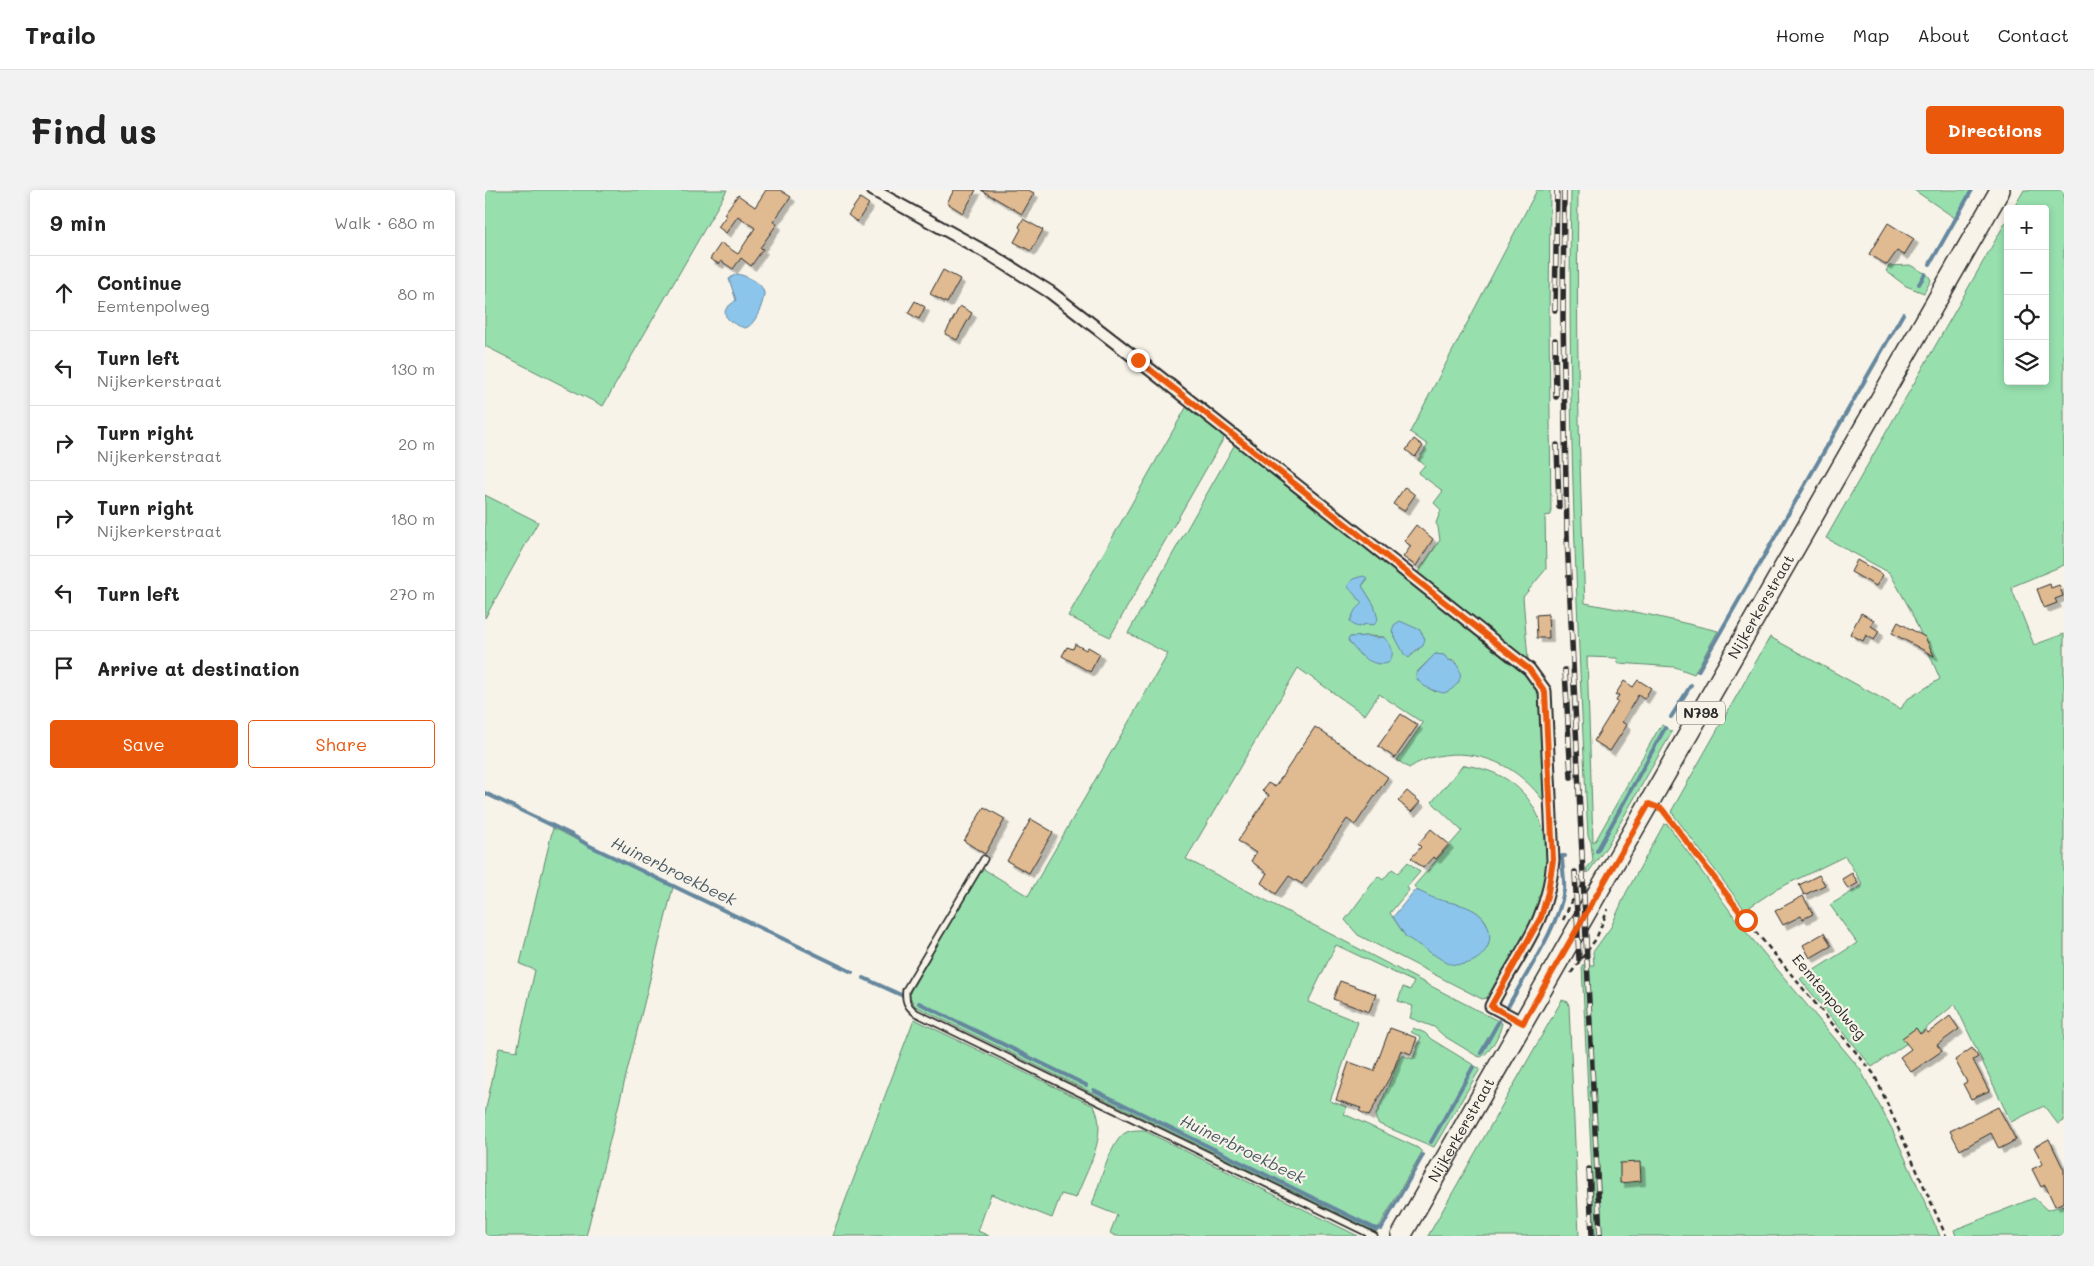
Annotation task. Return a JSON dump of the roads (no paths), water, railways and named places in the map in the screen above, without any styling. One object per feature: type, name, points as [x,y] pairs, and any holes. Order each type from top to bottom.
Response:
[{"type":"main road","name":"Nijkerkerstraat","points":[[1401,1236],[1523,1023],[1656,806],[2000,190]]},
{"type":"street","points":[[873,190],[991,255],[1050,292],[1523,663],[1539,680],[1545,692],[1553,860],[1551,876],[1541,917],[1491,1006],[1523,1023]]},
{"type":"lane","points":[[983,859],[906,990],[905,1000],[909,1008],[1374,1236]]},
{"type":"water","points":[[736,274],[758,283],[764,294],[755,319],[745,328],[731,322],[725,313],[726,309],[736,300],[729,279]]},
{"type":"water","points":[[1363,576],[1367,578],[1362,586],[1374,605],[1378,619],[1374,625],[1366,624],[1358,627],[1350,621],[1355,610],[1362,603],[1348,585],[1353,579]]},
{"type":"water","points":[[1400,621],[1420,630],[1425,639],[1423,646],[1416,650],[1409,658],[1404,654],[1392,631],[1394,625]]},
{"type":"water","points":[[1350,637],[1383,637],[1389,643],[1392,649],[1392,656],[1388,663],[1382,664],[1370,661],[1355,650],[1348,640]]},
{"type":"water","points":[[1435,654],[1444,655],[1448,660],[1457,665],[1460,672],[1458,683],[1444,693],[1426,687],[1419,681],[1416,674]]},
{"type":"water","points":[[1415,890],[1434,898],[1467,907],[1478,913],[1488,928],[1490,937],[1488,946],[1483,954],[1476,960],[1467,963],[1457,965],[1447,963],[1406,937],[1393,917]]},
{"type":"waterway","points":[[1930,264],[1972,190]]},
{"type":"waterway","points":[[1919,284],[1925,274]]},
{"type":"waterway","points":[[1698,671],[1903,314]]},
{"type":"waterway","points":[[1671,717],[1691,685]]},
{"type":"waterway","points":[[1597,851],[1665,728]]},
{"type":"waterway","name":"Huinerbroekbeek","points":[[485,793],[570,834],[588,845],[852,972]]},
{"type":"waterway","points":[[1509,1005],[1556,919],[1564,890],[1562,856],[1565,856]]},
{"type":"waterway","name":"Huinerbroekbeek","points":[[864,978],[901,995]]},
{"type":"waterway","name":"Huinerbroekbeek","points":[[919,1003],[1086,1085]]},
{"type":"waterway","points":[[1481,1053],[1499,1021]]},
{"type":"waterway","points":[[1431,1142],[1473,1067]]},
{"type":"waterway","name":"Huinerbroekbeek","points":[[1094,1090],[1376,1229],[1381,1228]]},
{"type":"waterway","points":[[1381,1229],[1423,1155]]},
{"type":"railway","points":[[1555,310],[1557,190]]},
{"type":"railway","points":[[1564,190],[1563,318],[1567,536],[1600,1236]]},
{"type":"railway","points":[[1555,340],[1556,397]]},
{"type":"railway","points":[[1557,445],[1559,507]]},
{"type":"railway","points":[[1565,670],[1571,777]]},
{"type":"railway","points":[[1575,872],[1579,959]]},
{"type":"railway","points":[[1589,1169],[1592,1236]]}]
